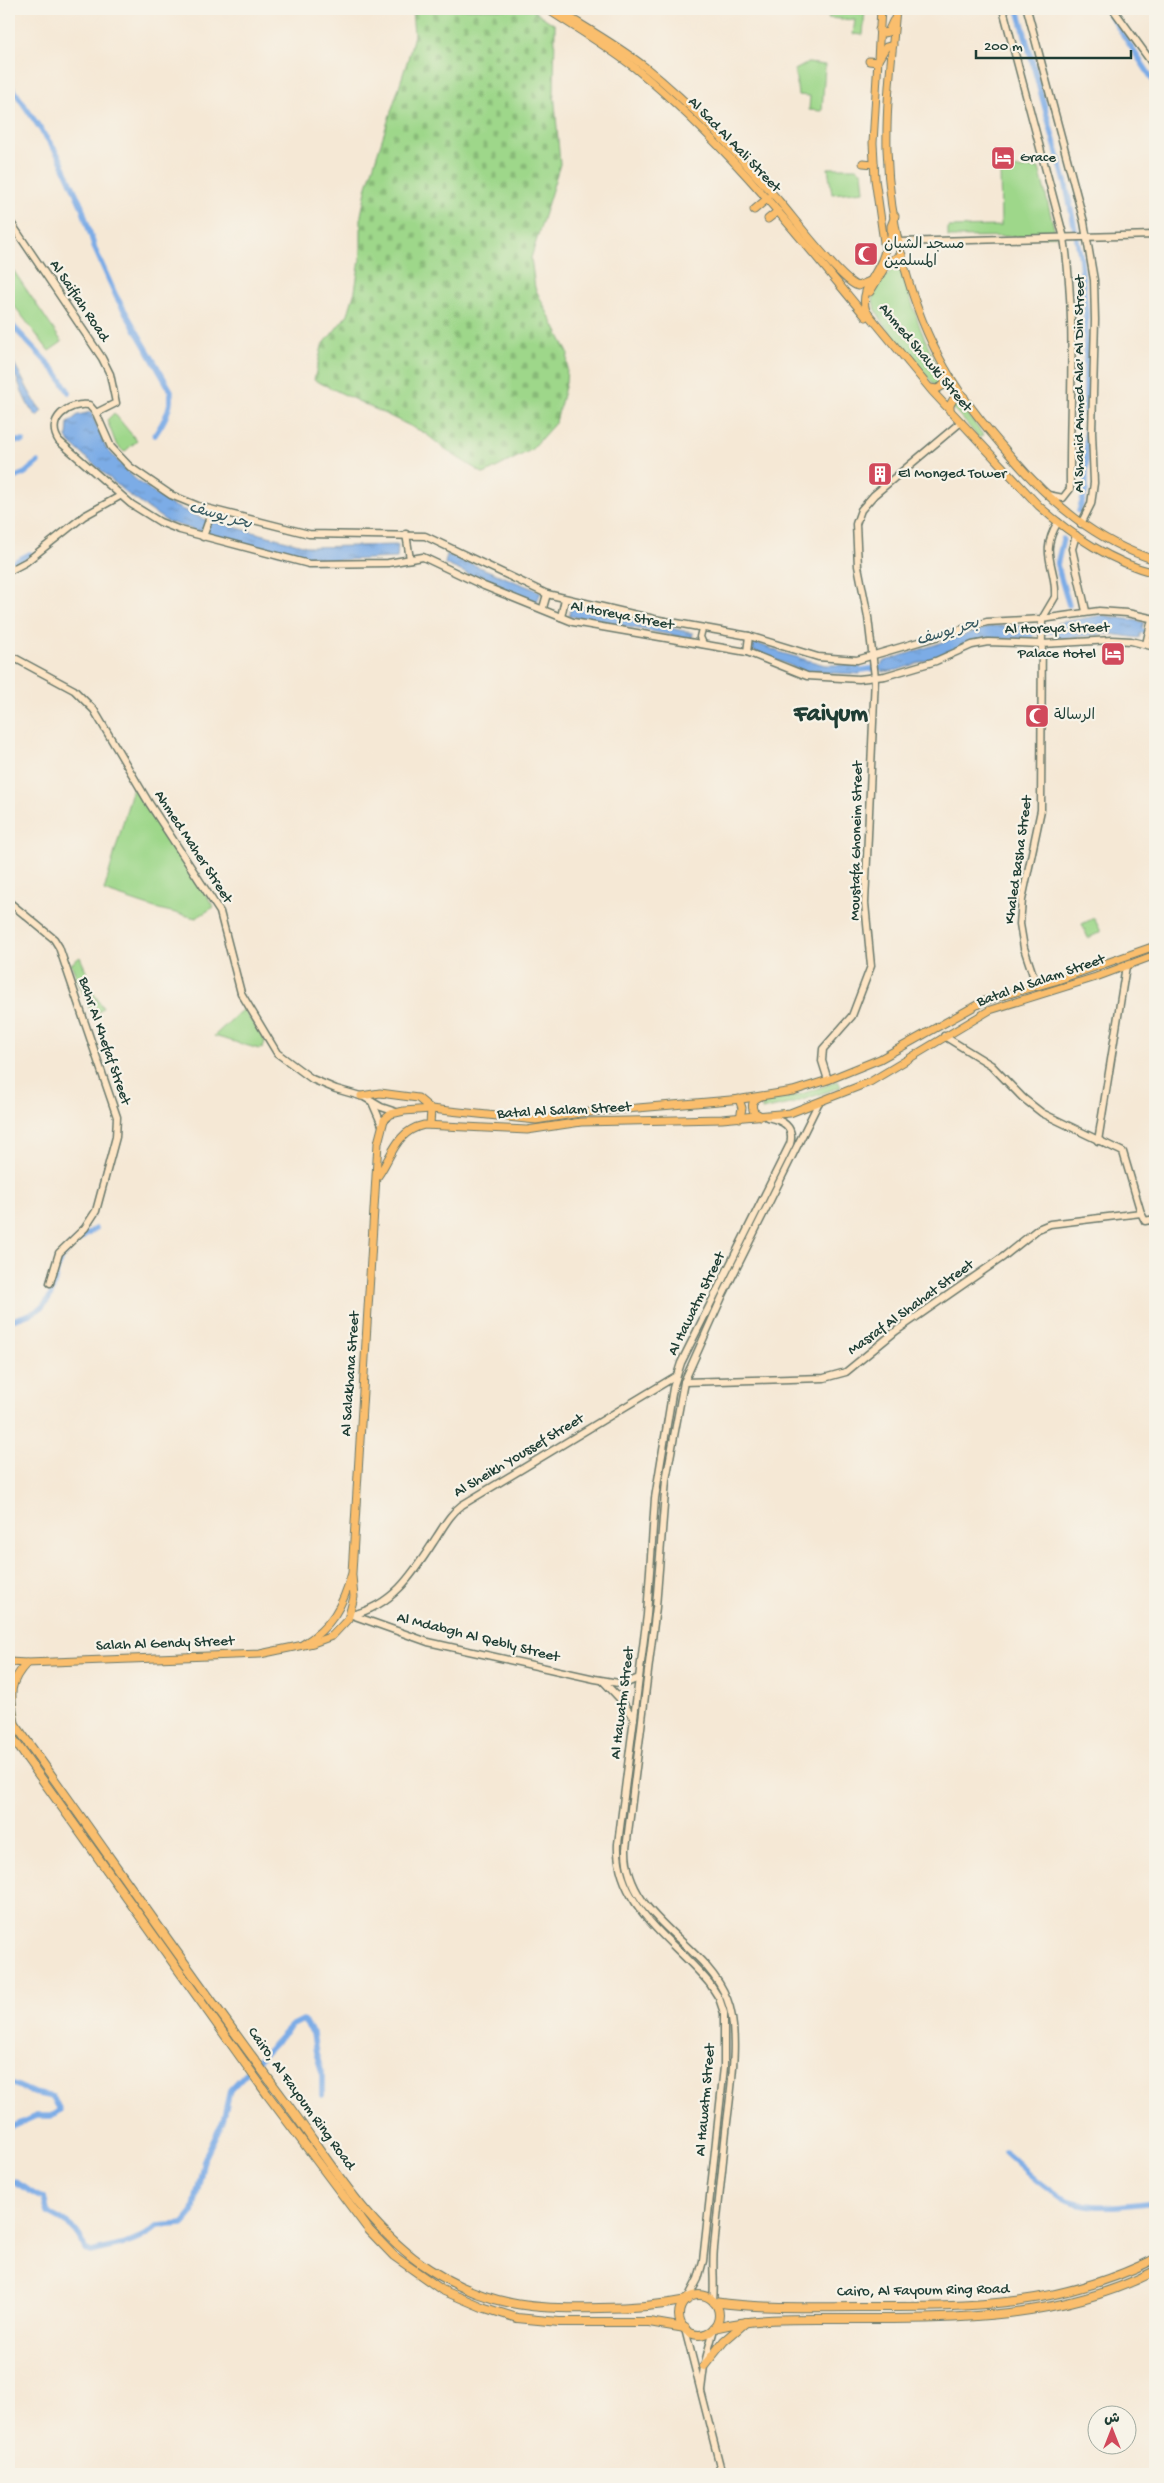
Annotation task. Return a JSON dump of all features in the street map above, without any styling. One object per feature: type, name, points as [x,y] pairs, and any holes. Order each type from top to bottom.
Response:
[{"type":"highway","name":"Cairo, Al Fayoum Ring Road","points":[[9,1716],[343,2179],[386,2233],[415,2259],[466,2288],[503,2303],[524,2307],[559,2309],[642,2307],[688,2299]]},
{"type":"highway","name":"Cairo, Al Fayoum Ring Road","points":[[9,1733],[91,1845],[216,2025],[369,2230],[408,2268],[442,2290],[461,2299],[517,2318],[559,2322],[649,2322],[685,2328]]},
{"type":"highway","points":[[73,1821],[81,1815]]},
{"type":"highway","points":[[91,1845],[98,1840]]},
{"type":"highway","name":"Cairo, Al Fayoum Ring Road","points":[[713,2301],[750,2306],[973,2306],[1032,2300],[1096,2284],[1155,2259]]},
{"type":"highway","name":"Cairo, Al Fayoum Ring Road","points":[[714,2328],[746,2321],[972,2318],[1034,2310],[1102,2293],[1155,2271]]},
{"type":"highway","points":[[701,2295],[713,2301],[719,2317],[714,2328],[702,2334],[696,2334],[685,2328],[680,2313],[688,2299],[701,2295]]},
{"type":"highway","points":[[890,2307],[890,2319]]},
{"type":"highway","points":[[704,2366],[724,2341],[746,2321]]},
{"type":"main road","name":"Al Sad Al Aali Street","points":[[547,9],[619,56],[703,129],[820,256],[855,285],[862,285],[870,281]]},
{"type":"main road","name":"Al Sad Al Aali Street","points":[[556,9],[564,11],[638,63],[702,117],[820,256],[868,320],[877,325]]},
{"type":"main road","name":"Ahmed Shawki Street","points":[[881,9],[877,62],[874,164],[884,244],[883,257],[864,296],[864,306],[877,325],[950,411],[1039,506],[1076,535],[1136,566],[1152,572]]},
{"type":"main road","points":[[879,30],[883,33],[888,32],[896,12]]},
{"type":"main road","name":"Ahmed Shawki Street","points":[[896,12],[887,147],[894,216],[902,255],[916,301],[946,370],[993,435],[1044,493],[1081,524],[1142,555],[1154,559]]},
{"type":"main road","points":[[869,61],[877,62],[886,47],[893,45]]},
{"type":"main road","points":[[695,123],[700,121],[702,117]]},
{"type":"main road","points":[[703,129],[705,125],[709,124]]},
{"type":"main road","points":[[863,163],[874,164]]},
{"type":"main road","points":[[754,210],[768,198]]},
{"type":"main road","points":[[768,219],[778,211]]},
{"type":"main road","points":[[884,244],[891,237],[891,226],[894,216]]},
{"type":"main road","points":[[877,325],[868,304],[869,294],[888,262],[902,255]]},
{"type":"main road","points":[[930,388],[937,389],[944,385],[946,370]]},
{"type":"main road","points":[[950,411],[950,405],[954,398],[964,397]]},
{"type":"main road","points":[[1136,566],[1142,563],[1142,555]]},
{"type":"main road","points":[[1152,572],[1147,564],[1154,559]]},
{"type":"main road","name":"Batal Al Salam Street","points":[[396,1112],[431,1109],[526,1120],[580,1113],[760,1097],[793,1091],[828,1080],[889,1055],[960,1013],[989,999],[1037,987],[1155,946]]},
{"type":"main road","name":"Batal Al Salam Street","points":[[378,1176],[400,1138],[418,1126],[522,1130],[581,1122],[740,1118],[790,1113],[818,1104],[870,1082],[966,1023],[999,1007],[1106,974],[1155,955]]},
{"type":"main road","points":[[1102,965],[1102,969],[1106,974]]},
{"type":"main road","points":[[1093,968],[1096,977]]},
{"type":"main road","points":[[960,1013],[964,1016],[966,1023]]},
{"type":"main road","points":[[361,1096],[380,1093],[418,1098],[431,1109],[430,1125]]},
{"type":"main road","points":[[760,1097],[754,1100],[752,1106],[757,1115],[763,1116]]},
{"type":"main road","points":[[739,1099],[742,1108],[740,1118]]},
{"type":"main road","points":[[378,1176],[378,1143],[382,1125],[387,1116],[396,1112]]},
{"type":"main road","points":[[580,1113],[581,1122]]},
{"type":"main road","name":"Al Salakhana Street","points":[[352,1573],[378,1176]]},
{"type":"main road","points":[[351,1615],[354,1597],[352,1573]]},
{"type":"main road","name":"Salah Al Gendy Street","points":[[302,1646],[318,1635],[334,1618],[346,1596],[352,1573]]},
{"type":"main road","name":"Salah Al Gendy Street","points":[[9,1662],[28,1663],[260,1654],[302,1646],[332,1636],[344,1625],[351,1615]]},
{"type":"main road","points":[[14,1724],[13,1684],[15,1677],[28,1663]]},
{"type":"street","name":"Al Shahid Ahmed Ala' Al Din Street","points":[[1003,9],[1067,238],[1073,332],[1070,489],[1068,494],[1060,498],[1044,493]]},
{"type":"street","name":"Al Shahid Ahmed Ala' Al Din Street","points":[[1027,9],[1094,280],[1095,320],[1092,432],[1094,483],[1091,504],[1081,524]]},
{"type":"street","points":[[1113,9],[1155,67]]},
{"type":"street","name":"Al Saifiah Road","points":[[9,220],[102,358],[110,374],[116,403],[96,413]]},
{"type":"street","points":[[899,242],[1155,235]]},
{"type":"street","name":"Al Horeya Street","points":[[96,413],[89,405],[82,404],[71,407],[59,416],[54,427],[58,441],[120,496],[165,524],[309,564],[388,562],[423,556],[484,586],[586,625],[747,652],[807,676],[875,677],[924,665],[980,644],[1042,644],[1112,640],[1146,644],[1155,648]]},
{"type":"street","points":[[96,413],[111,447],[136,472],[171,495],[211,513],[309,534],[406,534],[426,536],[547,594],[702,629],[749,636],[801,653],[839,660],[857,660],[873,657],[987,622],[1042,619],[1086,611],[1113,611],[1154,619],[1146,644]]},
{"type":"street","points":[[875,677],[856,555],[858,516],[874,495],[961,422]]},
{"type":"street","points":[[9,571],[26,562],[87,514],[120,496]]},
{"type":"street","points":[[204,535],[211,513]]},
{"type":"street","points":[[1042,619],[1056,597],[1048,551],[1050,535],[1058,522]]},
{"type":"street","points":[[406,534],[410,559]]},
{"type":"street","points":[[1076,535],[1072,549],[1086,611]]},
{"type":"street","points":[[543,608],[547,594]]},
{"type":"street","points":[[561,617],[565,599]]},
{"type":"street","name":"Khaled Basha Street","points":[[1037,987],[1024,948],[1021,915],[1041,810],[1042,619]]},
{"type":"street","points":[[702,629],[700,637],[703,644]]},
{"type":"street","points":[[747,652],[749,636]]},
{"type":"street","name":"Ahmed Maher Street","points":[[9,655],[74,690],[94,710],[149,803],[220,912],[241,993],[271,1046],[284,1059],[312,1079],[336,1089],[361,1096],[396,1112]]},
{"type":"street","name":"Moustafa Ghoneim Street","points":[[828,1080],[822,1061],[823,1049],[852,1016],[871,968],[865,903],[875,677]]},
{"type":"street","name":"Bahr Al Khefaf Street","points":[[9,902],[54,939],[59,947],[116,1116],[116,1137],[96,1211],[85,1228],[59,1253],[50,1283]]},
{"type":"street","points":[[1098,1141],[1126,966]]},
{"type":"street","points":[[944,1036],[991,1065],[1035,1108],[1123,1152],[1141,1213],[1146,1221],[1155,1219]]},
{"type":"street","points":[[372,1102],[382,1125]]},
{"type":"street","name":"Al Hawatm Street","points":[[713,2301],[712,2265],[732,2076],[731,2010],[719,1984],[640,1898],[631,1883],[626,1850],[655,1616],[664,1494],[684,1382],[722,1297],[818,1104]]},
{"type":"street","name":"Al Hawatm Street","points":[[688,2299],[698,2280],[702,2261],[724,2067],[724,2013],[710,1984],[633,1902],[624,1886],[619,1870],[617,1850],[646,1615],[655,1498],[676,1376],[792,1141],[791,1132],[784,1122],[763,1116]]},
{"type":"street","name":"Masraf Al Shahat Street","points":[[684,1382],[824,1378],[840,1375],[896,1331],[1003,1257],[1038,1229],[1050,1224],[1141,1213]]},
{"type":"street","points":[[721,1283],[723,1287],[728,1287]]},
{"type":"street","points":[[716,1294],[722,1297]]},
{"type":"street","name":"Al Sheikh Youssef Street","points":[[351,1615],[375,1607],[403,1586],[450,1516],[462,1505],[676,1376]]},
{"type":"street","name":"Al Mdabgh Al Qebly Street","points":[[351,1615],[428,1642],[624,1684],[639,1678]]},
{"type":"street","points":[[646,1615],[655,1616]]},
{"type":"street","points":[[602,1680],[621,1700],[634,1720]]},
{"type":"street","points":[[625,1789],[634,1790]]},
{"type":"street","points":[[716,2136],[726,2137]]},
{"type":"street","points":[[685,2328],[722,2474]]},
{"type":"street","points":[[701,2393],[704,2366],[714,2328]]},
{"type":"green space","points":[[412,9],[531,9],[555,25],[554,92],[560,164],[531,258],[535,288],[568,353],[566,383],[556,422],[531,450],[484,474],[447,451],[425,433],[314,380],[322,346],[348,314],[355,291],[361,253],[361,215],[367,186],[414,35]]},
{"type":"green space","points":[[829,9],[865,9],[863,35],[853,34],[855,20],[828,18]]},
{"type":"green space","points":[[808,63],[825,65],[822,111],[809,110],[810,96],[798,95],[795,70]]},
{"type":"green space","points":[[828,168],[856,168],[862,172],[864,191],[832,194]]},
{"type":"green space","points":[[1039,168],[1056,236],[948,237],[948,227],[1001,226],[1000,169]]},
{"type":"green space","points":[[9,264],[62,342],[49,351],[9,299]]},
{"type":"green space","points":[[894,267],[900,267],[921,330],[944,381],[936,387],[889,331],[875,308],[873,299],[876,290]]},
{"type":"green space","points":[[959,402],[983,435],[979,438],[953,408]]},
{"type":"green space","points":[[114,413],[137,441],[124,452],[116,444],[107,420]]},
{"type":"green space","points":[[133,787],[214,907],[196,918],[155,908],[104,891]]},
{"type":"green space","points":[[1094,918],[1101,932],[1088,938],[1082,924]]},
{"type":"green space","points":[[80,957],[90,980],[87,983],[103,1008],[93,1017],[71,964]]},
{"type":"green space","points":[[243,1009],[265,1041],[263,1048],[259,1049],[214,1036]]},
{"type":"green space","points":[[838,1081],[841,1087],[791,1104],[762,1110],[762,1103],[799,1095]]},
{"type":"water","points":[[9,355],[42,411],[37,416],[28,404],[17,378],[9,366]]},
{"type":"water","points":[[91,412],[106,448],[135,479],[170,504],[203,519],[310,547],[398,545],[397,558],[312,561],[245,546],[166,521],[125,492],[70,443],[67,437],[68,423],[78,415]]},
{"type":"water","points":[[447,554],[541,592],[536,604],[445,564]]},
{"type":"water","points":[[571,606],[693,633],[692,639],[569,616]]},
{"type":"water","points":[[1103,615],[1144,622],[1139,638],[1110,634],[1056,639],[1057,623]]},
{"type":"water","points":[[992,626],[1033,626],[1033,639],[988,639],[898,670],[883,672],[882,662]]},
{"type":"water","points":[[754,642],[782,653],[825,665],[859,665],[860,674],[806,672],[751,650]]},
{"type":"waterway","points":[[1018,9],[1066,185],[1080,254],[1086,310],[1086,490],[1079,511]]},
{"type":"waterway","points":[[1106,9],[1155,83]]},
{"type":"waterway","points":[[9,83],[59,156],[82,207],[95,249],[116,296],[171,391],[167,414],[155,435]]},
{"type":"waterway","points":[[9,322],[56,372],[69,392]]},
{"type":"waterway","points":[[9,441],[23,441]]},
{"type":"waterway","points":[[9,480],[25,473],[38,462]]},
{"type":"waterway","points":[[1063,539],[1057,565],[1069,605]]},
{"type":"waterway","points":[[9,565],[30,554]]},
{"type":"waterway","name":"بحر يوسف","points":[[1136,629],[1155,635]]},
{"type":"waterway","name":"بحر يوسف","points":[[1027,633],[1062,630]]},
{"type":"waterway","name":"بحر يوسف","points":[[855,671],[890,666]]},
{"type":"waterway","points":[[9,1321],[38,1310],[44,1305],[54,1287],[58,1267],[63,1256],[75,1243],[95,1229]]},
{"type":"waterway","points":[[9,2180],[44,2198],[48,2213],[76,2231],[85,2249],[91,2252],[118,2246],[135,2241],[157,2226],[183,2224],[193,2212],[204,2160],[223,2121],[230,2090],[291,2026],[303,2020],[313,2033],[316,2053],[322,2072],[322,2095]]},
{"type":"waterway","points":[[9,2082],[34,2093],[53,2097],[60,2110],[51,2116],[36,2116],[9,2128]]},
{"type":"waterway","points":[[1005,2152],[1046,2188],[1064,2199],[1094,2206],[1155,2202]]},
{"type":"place","name":"Grace","points":[[1003,158]]},
{"type":"place","name":"مسجد الشبان المسلمين","points":[[866,254]]},
{"type":"place","name":"El Monged Tower","points":[[880,474]]},
{"type":"place","name":"Palace Hotel","points":[[1113,654]]},
{"type":"place","name":"الرسالة","points":[[1037,716]]},
{"type":"district","name":"Faiyum","points":[[831,715]]}]
